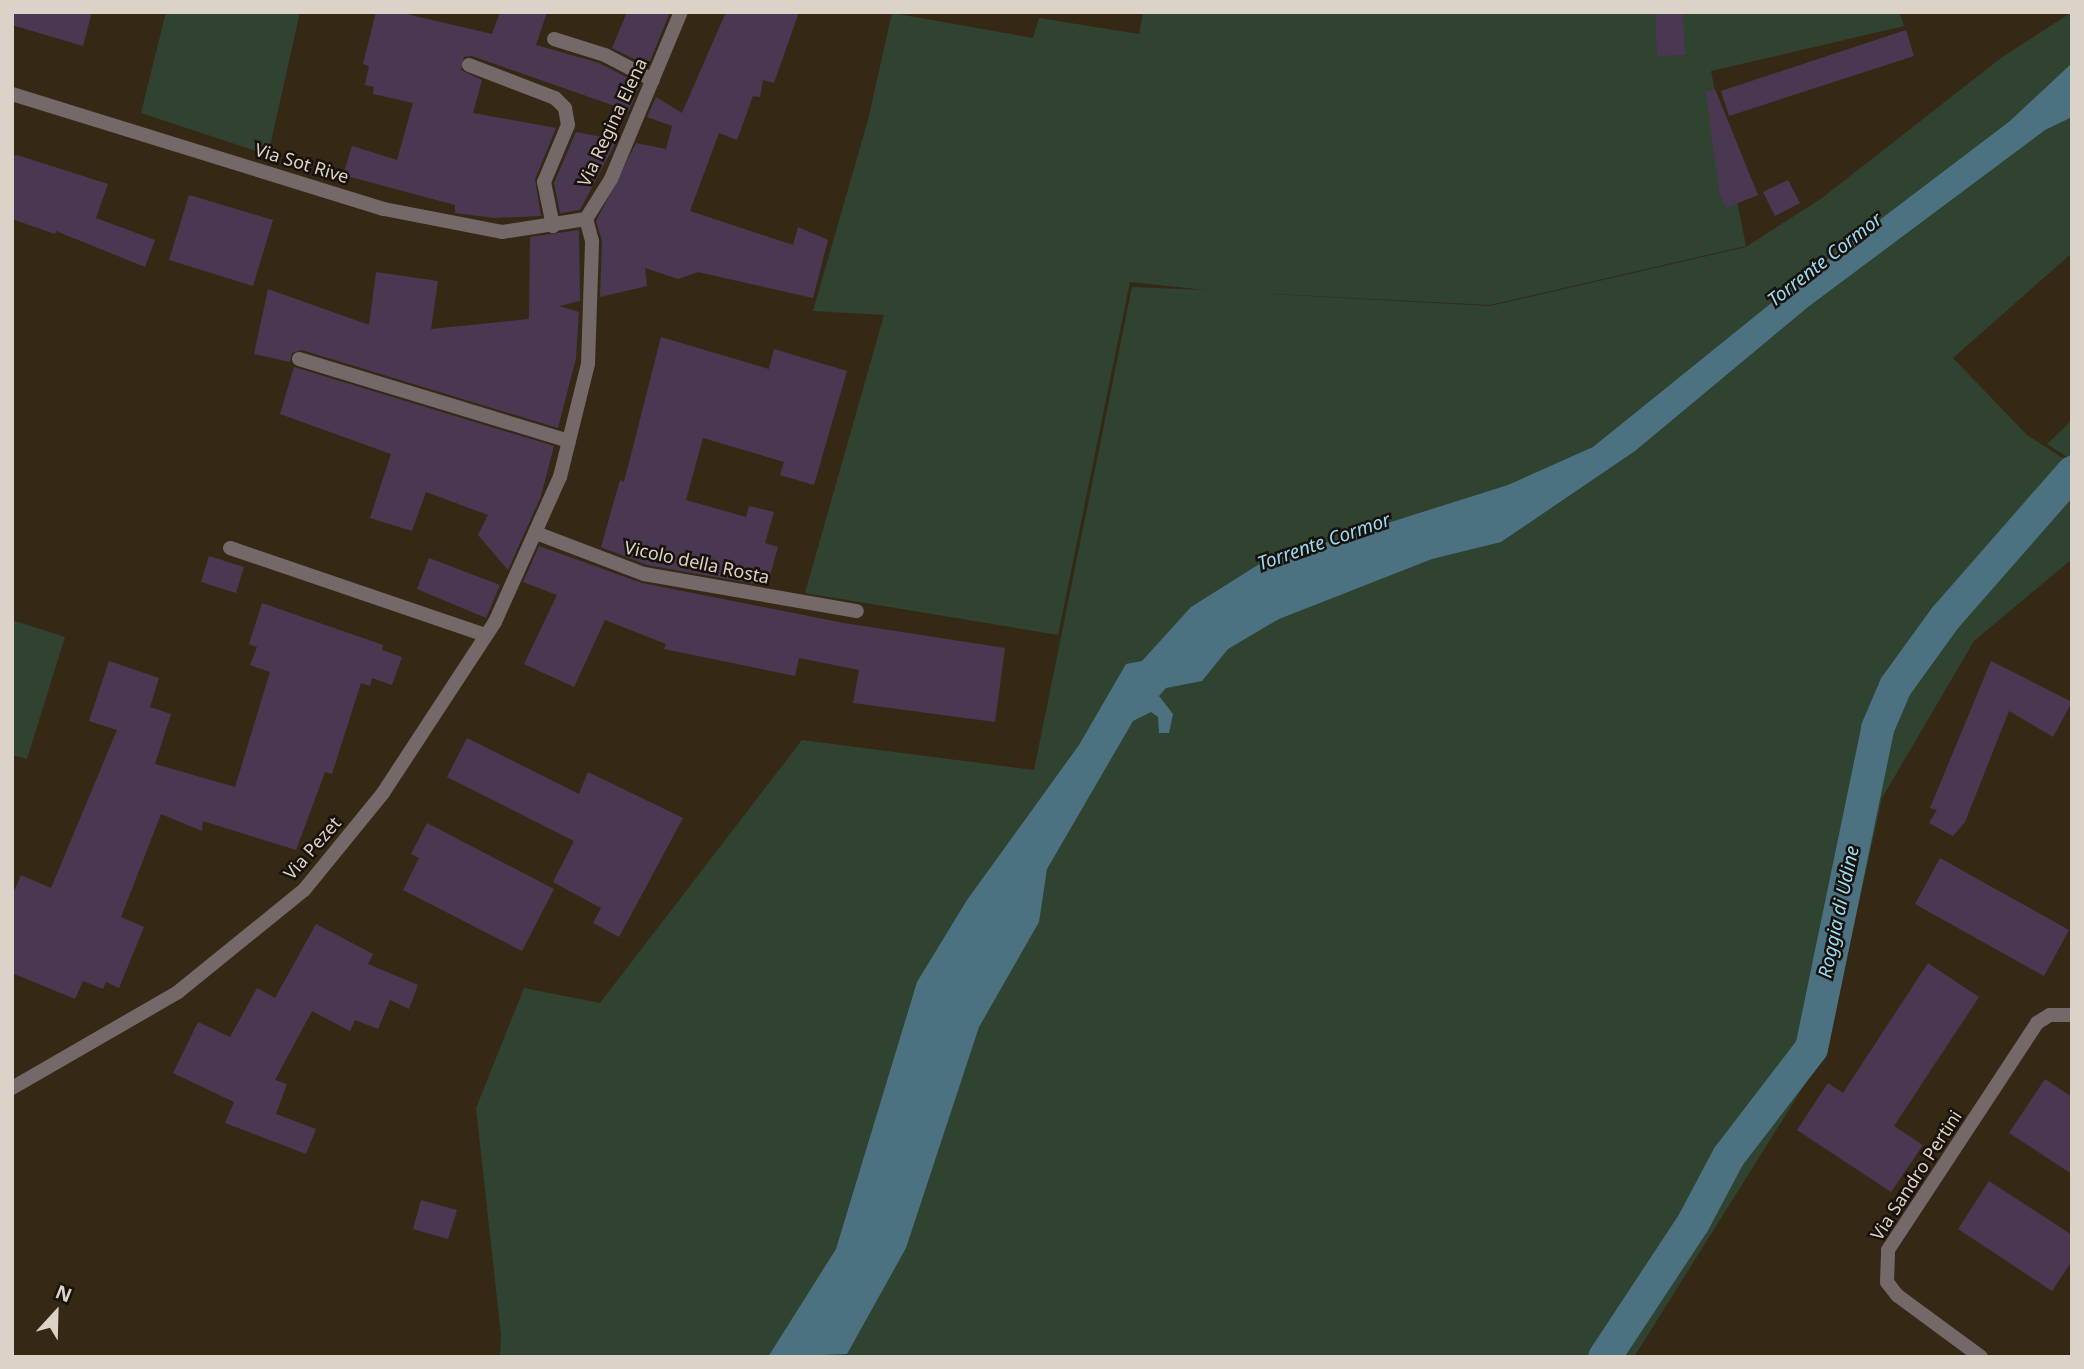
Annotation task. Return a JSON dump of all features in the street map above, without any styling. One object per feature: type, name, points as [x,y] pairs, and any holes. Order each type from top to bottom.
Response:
[{"type":"street","name":"Via Regina Elena","points":[[586,219],[611,179],[681,12]]},
{"type":"street","points":[[554,39],[606,55],[653,80]]},
{"type":"street","points":[[469,65],[555,98],[565,108],[568,125],[544,182],[553,226]]},
{"type":"street","name":"Via Sot Rive","points":[[12,94],[384,209],[502,232],[586,219]]},
{"type":"street","points":[[536,533],[560,477],[588,364],[592,241],[586,219]]},
{"type":"street","points":[[299,359],[569,441]]},
{"type":"street","name":"Vicolo della Rosta","points":[[536,533],[644,574],[856,611]]},
{"type":"street","name":"Via Pezet","points":[[12,1088],[178,992],[304,890],[383,793],[486,635],[536,533]]},
{"type":"street","points":[[230,548],[486,635]]},
{"type":"street","name":"Via Sandro Pertini","points":[[1981,1357],[1897,1295],[1887,1282],[1888,1250],[2037,1023],[2050,1015],[2072,1015]]},
{"type":"green space","points":[[166,12],[300,12],[268,155],[141,113]]},
{"type":"green space","points":[[1143,12],[1899,12],[1904,26],[1711,71],[1746,246],[1490,305],[1233,292],[1490,306],[1746,247],[1822,198],[2001,58],[2072,12],[2072,253],[1953,358],[2027,435],[2072,464],[2072,559],[1974,641],[1882,798],[1827,1049],[1634,1357],[500,1357],[501,1335],[476,1108],[524,988],[600,1003],[802,740],[1034,770],[1132,287],[1206,290],[1130,282],[1058,635],[805,593],[884,315],[813,311],[868,120],[892,13],[1033,38],[1039,18],[1139,34]]},
{"type":"green space","points":[[2072,420],[2072,460],[2047,444]]},
{"type":"green space","points":[[12,620],[65,637],[27,759],[12,755]]},
{"type":"water","points":[[2072,63],[2072,117],[2045,130],[1808,307],[1635,451],[1501,542],[1432,559],[1279,619],[1228,649],[1202,681],[1166,688],[1159,696],[1173,714],[1169,733],[1159,733],[1158,717],[1151,712],[1133,721],[1047,869],[1039,922],[979,1027],[906,1248],[847,1354],[768,1357],[836,1249],[917,982],[967,900],[1079,745],[1126,664],[1142,661],[1191,607],[1261,563],[1508,485],[1593,447],[1790,288],[2010,121]]},
{"type":"building","points":[[12,12],[92,12],[83,46],[12,25]]},
{"type":"building","points":[[376,12],[398,12],[492,34],[500,12],[547,12],[536,45],[599,63],[640,84],[629,111],[472,56],[464,57],[461,70],[482,80],[473,113],[556,128],[535,179],[541,216],[494,218],[455,213],[455,205],[343,175],[352,146],[397,160],[413,103],[373,94],[374,87],[365,85],[369,66],[363,64]]},
{"type":"building","points":[[627,12],[670,12],[648,66],[612,48]]},
{"type":"building","points":[[726,12],[799,12],[774,83],[763,80],[760,97],[753,96],[737,140],[719,133],[690,211],[793,245],[798,227],[828,240],[813,298],[698,272],[678,279],[645,268],[647,286],[600,297],[602,241],[596,221],[636,143],[666,149],[672,126],[647,117],[656,97],[682,113]]},
{"type":"building","points":[[1655,12],[1683,12],[1685,55],[1657,56]]},
{"type":"building","points":[[1906,30],[1914,56],[1729,116],[1721,91]]},
{"type":"building","points":[[1715,89],[1758,195],[1726,208],[1719,191],[1706,92]]},
{"type":"building","points":[[576,132],[617,140],[580,210],[560,213],[554,183]]},
{"type":"building","points":[[17,155],[108,184],[96,218],[155,240],[145,267],[56,231],[55,234],[12,219],[12,156]]},
{"type":"building","points":[[1788,180],[1800,203],[1775,216],[1763,192]]},
{"type":"building","points":[[189,195],[273,220],[253,286],[169,260]]},
{"type":"building","points":[[579,230],[580,301],[559,306],[579,312],[576,358],[558,428],[302,350],[292,353],[290,362],[254,354],[268,289],[369,325],[376,272],[438,281],[431,329],[529,319],[530,237]]},
{"type":"building","points":[[661,337],[769,369],[774,349],[847,371],[814,485],[780,475],[784,462],[703,438],[686,500],[746,517],[749,506],[774,512],[765,543],[778,547],[767,586],[647,565],[601,547],[620,480],[624,482]]},
{"type":"building","points":[[294,367],[554,446],[541,496],[508,570],[478,535],[488,515],[426,492],[412,531],[370,518],[391,454],[280,414]]},
{"type":"building","points":[[539,546],[642,583],[844,623],[1005,648],[995,722],[853,703],[859,670],[799,658],[795,676],[664,649],[666,644],[605,620],[574,687],[524,664],[557,595],[523,582]]},
{"type":"building","points":[[209,556],[244,567],[236,593],[201,582]]},
{"type":"building","points":[[429,558],[500,585],[486,618],[417,589]]},
{"type":"building","points":[[262,603],[383,645],[382,650],[402,657],[392,685],[372,678],[370,686],[361,683],[332,774],[325,772],[296,850],[203,821],[202,831],[161,814],[121,917],[144,927],[119,988],[106,982],[103,989],[83,981],[75,999],[12,973],[12,896],[21,875],[51,888],[117,730],[89,721],[109,661],[159,678],[150,707],[171,714],[155,764],[235,787],[270,672],[250,665],[257,647],[249,644]]},
{"type":"building","points":[[1991,661],[2072,702],[2053,737],[2009,711],[1965,822],[1953,836],[1929,823],[1937,810],[1930,808]]},
{"type":"building","points":[[467,738],[579,794],[588,772],[683,818],[619,937],[593,923],[601,908],[553,882],[574,841],[447,777]]},
{"type":"building","points":[[427,823],[554,889],[522,951],[403,890],[419,858],[411,854]]},
{"type":"building","points":[[1940,858],[2069,930],[2044,976],[1915,904]]},
{"type":"building","points":[[316,924],[373,954],[368,964],[418,985],[409,1009],[390,1000],[378,1029],[355,1020],[350,1031],[312,1011],[275,1080],[287,1084],[276,1114],[316,1129],[306,1154],[225,1123],[234,1102],[173,1073],[198,1022],[230,1037],[257,988],[275,998]]},
{"type":"building","points":[[1928,963],[1979,997],[1894,1126],[1923,1145],[1891,1192],[1797,1130],[1828,1083],[1843,1093]]},
{"type":"building","points":[[2045,1079],[2072,1097],[2072,1174],[2009,1133]]},
{"type":"building","points":[[1989,1181],[2072,1235],[2072,1261],[2052,1291],[1958,1229]]},
{"type":"building","points":[[421,1200],[457,1210],[448,1239],[413,1229]]},
{"type":"waterway","name":"Roggia di Udine","points":[[1604,1357],[1693,1222],[1728,1156],[1811,1048],[1877,728],[1895,686],[1945,617],[2072,472]]},
{"type":"water label","name":"Torrente Cormor","points":[[1825,260]]},
{"type":"water label","name":"Torrente Cormor","points":[[1324,542]]}]
